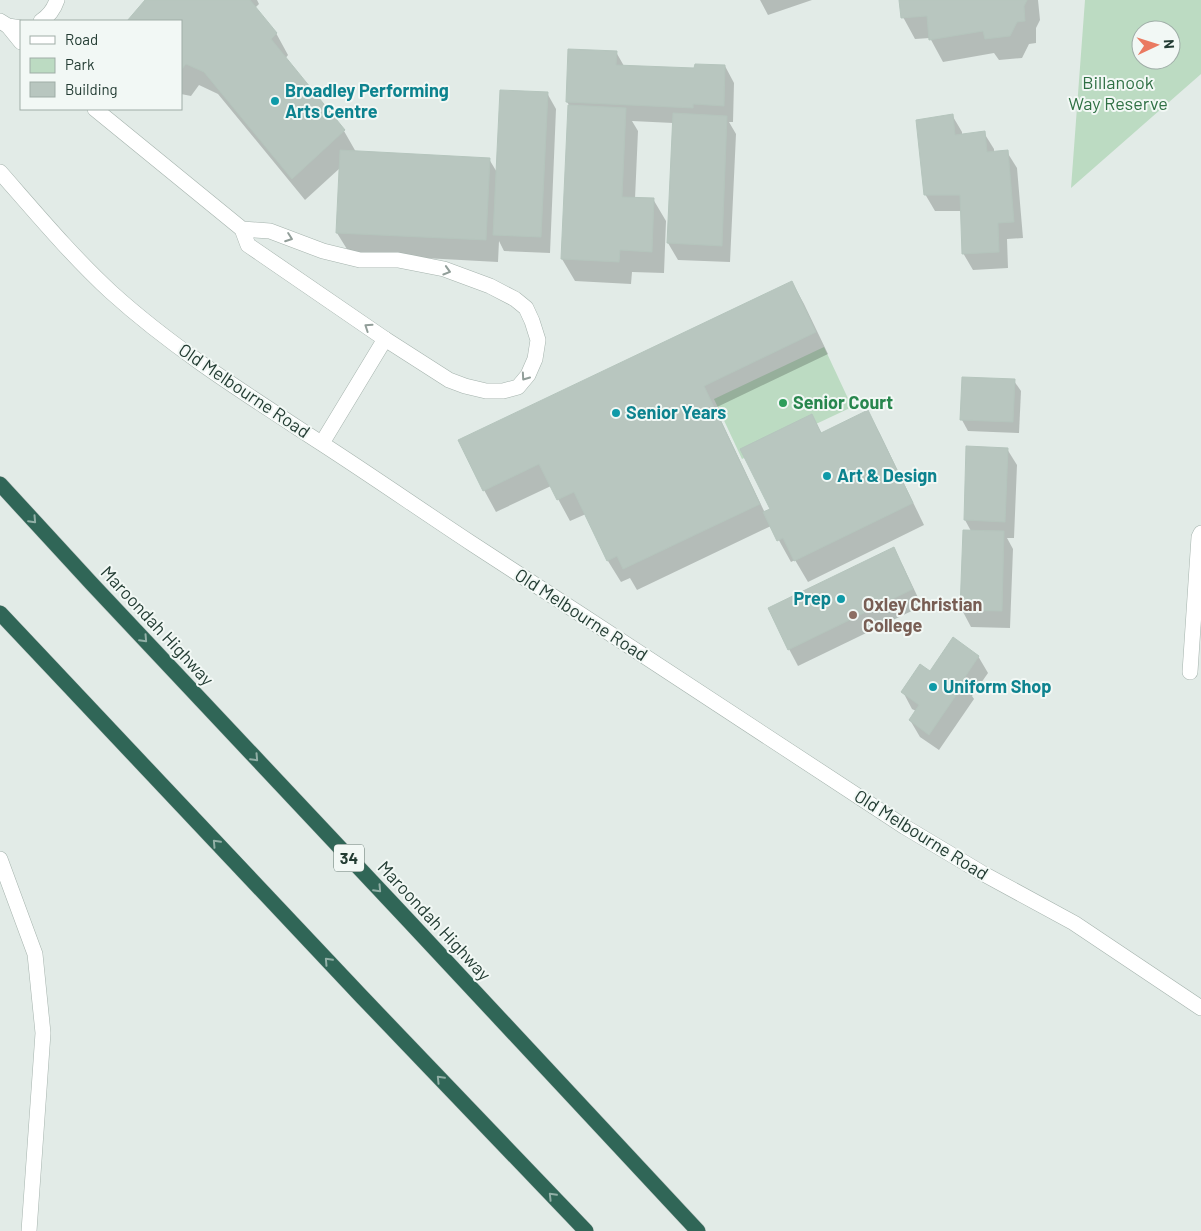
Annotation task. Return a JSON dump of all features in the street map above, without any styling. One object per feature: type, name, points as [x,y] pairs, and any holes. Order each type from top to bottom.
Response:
[{"type":"highway","name":"Maroondah Highway","points":[[0,484],[698,1231]]},
{"type":"highway","points":[[0,613],[362,997],[586,1231]]},
{"type":"street","points":[[43,20],[55,10]]},
{"type":"street","points":[[10,25],[20,40]]},
{"type":"street","points":[[96,110],[242,229],[248,245],[385,340],[450,380],[486,392],[503,391],[518,386],[528,375],[532,367],[538,340],[526,308],[515,298],[490,286],[444,269],[398,260],[360,260],[323,251],[270,231],[242,229]]},
{"type":"street","name":"Old Melbourne Road","points":[[0,172],[68,248],[111,292],[150,325],[214,372],[905,826],[982,874],[1074,923],[1201,1008]]},
{"type":"street","points":[[322,443],[385,340]]},
{"type":"street","points":[[1190,672],[1199,537],[1201,533]]},
{"type":"street","points":[[0,860],[35,954],[42,1033],[30,1231]]},
{"type":"green space","name":"Billanook Way Reserve","points":[[1085,0],[1201,0],[1201,74],[1071,188]]},
{"type":"green space","name":"Senior Court","points":[[824,347],[852,407],[742,459],[714,399]]},
{"type":"building","name":"Broadley Performing Arts Centre","points":[[145,0],[250,0],[277,33],[271,39],[345,130],[292,179],[204,72],[186,64],[182,69],[182,20],[128,20]]},
{"type":"building","points":[[899,0],[1027,0],[1024,6],[1025,21],[1017,22],[1010,36],[985,39],[983,31],[929,40],[927,16],[901,18]]},
{"type":"building","points":[[568,49],[617,51],[616,65],[694,68],[695,64],[725,65],[724,106],[693,104],[693,108],[566,102]]},
{"type":"building","points":[[500,90],[548,92],[541,237],[493,235]]},
{"type":"building","points":[[568,105],[626,108],[622,197],[654,198],[652,252],[620,250],[619,262],[561,259]]},
{"type":"building","points":[[673,113],[727,116],[722,246],[667,243]]},
{"type":"building","points":[[953,114],[955,135],[985,131],[987,152],[1008,150],[1014,222],[998,223],[999,252],[962,254],[960,195],[924,195],[916,120]]},
{"type":"building","points":[[340,150],[490,158],[486,240],[336,233]]},
{"type":"building","name":"Senior Years","points":[[792,281],[816,332],[704,386],[760,504],[623,569],[617,556],[607,561],[574,492],[557,500],[539,464],[483,491],[458,440]]},
{"type":"building","points":[[962,377],[1015,379],[1013,422],[960,420]]},
{"type":"building","name":"Art & Design","points":[[868,410],[913,503],[794,561],[783,538],[777,541],[763,512],[770,509],[740,449],[812,414],[821,433]]},
{"type":"building","points":[[966,446],[1008,448],[1005,522],[964,520]]},
{"type":"building","points":[[963,530],[1004,531],[1002,611],[960,610]]},
{"type":"building","name":"Prep","points":[[894,547],[913,589],[788,650],[768,608]]},
{"type":"building","name":"Uniform Shop","points":[[953,637],[979,656],[963,680],[965,682],[929,735],[909,720],[919,705],[901,692],[920,664],[930,671]]},
{"type":"place","name":"Broadley Performing Arts Centre","points":[[275,101]]},
{"type":"place","name":"Senior Court","points":[[783,403]]},
{"type":"place","name":"Senior Years","points":[[616,413]]},
{"type":"place","name":"Art & Design","points":[[827,476]]},
{"type":"place","name":"Prep","points":[[841,599]]},
{"type":"place","name":"Oxley Christian College","points":[[853,615]]},
{"type":"place","name":"Uniform Shop","points":[[933,687]]}]
